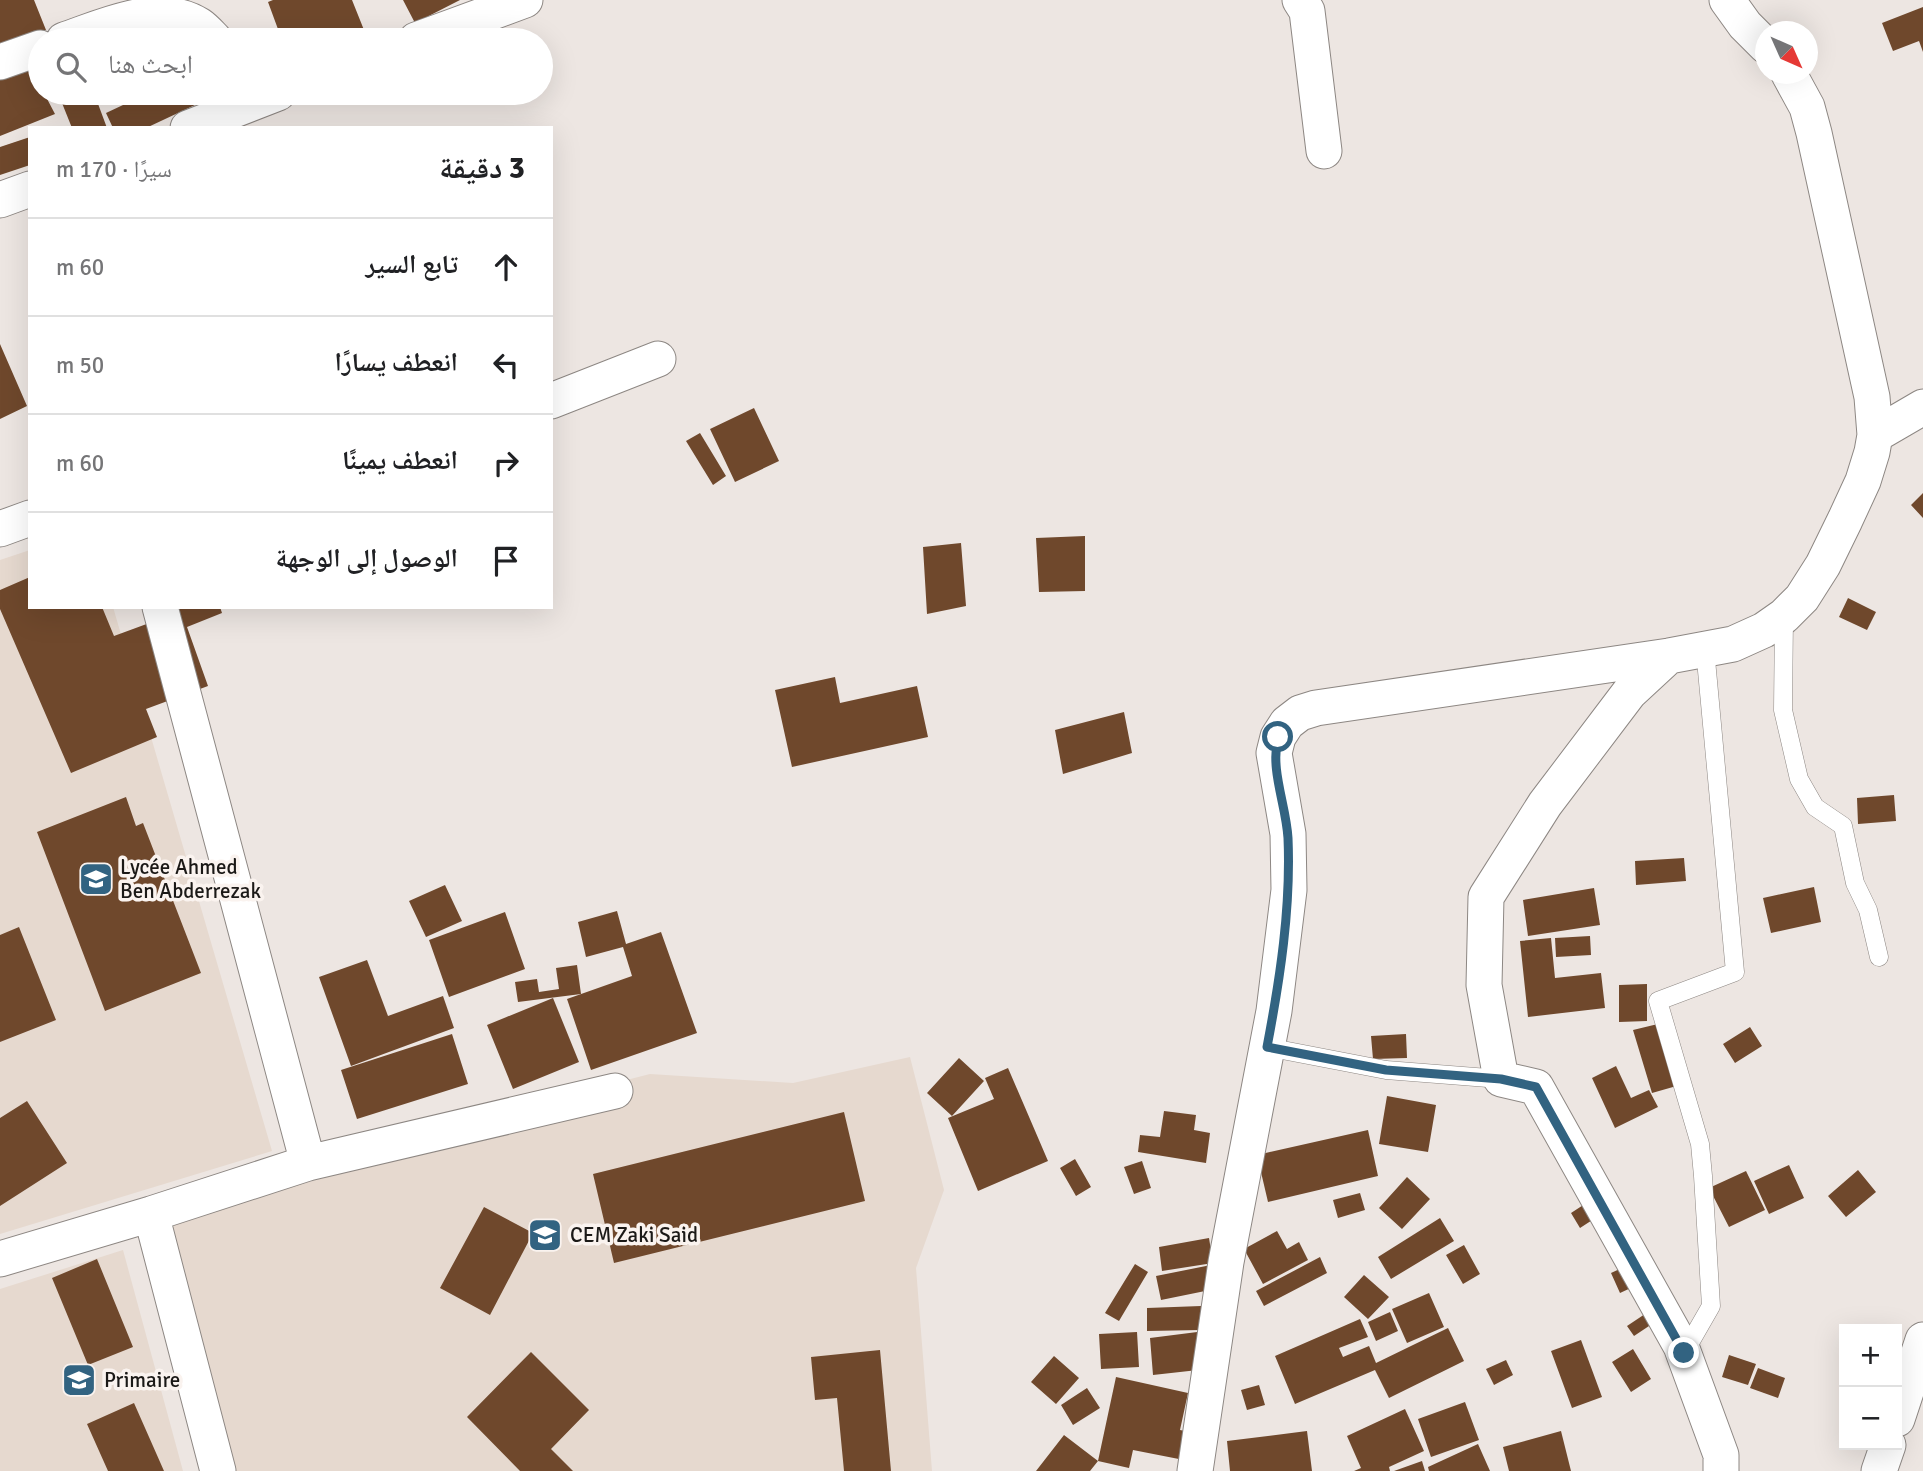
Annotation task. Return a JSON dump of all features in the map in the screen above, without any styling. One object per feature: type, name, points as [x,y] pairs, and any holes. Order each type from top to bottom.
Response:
[{"type":"street","points":[[449,28],[525,0]]},
{"type":"street","points":[[1300,0],[1307,11],[1324,151]]},
{"type":"street","points":[[1727,0],[1755,35]]},
{"type":"street","points":[[100,28],[149,12],[174,14],[202,28]]},
{"type":"street","points":[[0,62],[28,52]]},
{"type":"street","points":[[1195,1471],[1226,1262],[1274,1011],[1289,890],[1287,834],[1274,753],[1278,737],[1287,723],[1300,713],[1316,708],[1669,656],[1733,644],[1784,616],[1802,598],[1823,565],[1863,481],[1875,435],[1872,397],[1814,133],[1807,107],[1794,84]]},
{"type":"street","points":[[193,126],[241,105]]},
{"type":"street","points":[[0,200],[28,190]]},
{"type":"street","points":[[553,400],[658,359]]},
{"type":"street","points":[[1875,435],[1923,407]]},
{"type":"street","points":[[0,529],[28,520]]},
{"type":"street","points":[[161,609],[308,1163]]},
{"type":"street","points":[[1669,656],[1620,704],[1545,804],[1486,897],[1484,985],[1501,1079],[1536,1087],[1684,1353],[1721,1455],[1721,1471]]},
{"type":"street","points":[[0,1259],[308,1163],[615,1091]]},
{"type":"street","points":[[151,1214],[218,1471]]},
{"type":"street","points":[[1902,1408],[1917,1376],[1923,1340]]},
{"type":"street","points":[[1879,1471],[1886,1450]]},
{"type":"lane","points":[[1784,616],[1783,710],[1799,779],[1815,807],[1843,826],[1855,883],[1868,910],[1879,957]]},
{"type":"lane","points":[[1684,1353],[1711,1306],[1703,1176],[1700,1144],[1658,1001],[1735,972],[1705,649]]},
{"type":"lane","points":[[1267,1047],[1386,1070],[1501,1079]]},
{"type":"shaded area","name":"Lycée Ahmed Ben Abderrezak","points":[[28,551],[28,609],[114,609],[272,1151],[0,1234],[0,560]]},
{"type":"shaded area","name":"CEM Zaki Said","points":[[910,1057],[944,1190],[916,1268],[932,1471],[227,1471],[154,1201],[650,1074],[793,1083]]},
{"type":"shaded area","name":"Primaire","points":[[123,1250],[183,1471],[0,1471],[0,1289]]},
{"type":"building","points":[[0,0],[34,0],[45,28],[28,28],[28,37],[0,48]]},
{"type":"building","points":[[352,0],[363,28],[278,28],[268,2]]},
{"type":"building","points":[[403,0],[460,0],[415,23]]},
{"type":"building","points":[[1923,7],[1923,52],[1919,41],[1893,51],[1882,23]]},
{"type":"building","points":[[28,65],[28,105],[50,105],[55,114],[0,136],[0,76]]},
{"type":"building","points":[[63,105],[98,105],[106,126],[71,126]]},
{"type":"building","points":[[123,105],[195,105],[150,126],[112,126],[106,113]]},
{"type":"building","points":[[28,138],[28,166],[0,175],[0,147]]},
{"type":"building","points":[[0,344],[27,406],[0,419]]},
{"type":"building","points":[[754,408],[779,461],[735,482],[710,429]]},
{"type":"building","points":[[700,433],[726,476],[713,485],[686,441]]},
{"type":"building","points":[[1923,493],[1923,518],[1911,505]]},
{"type":"building","points":[[1085,536],[1085,591],[1039,592],[1036,538]]},
{"type":"building","points":[[961,543],[966,606],[927,614],[923,547]]},
{"type":"building","points":[[28,578],[28,609],[103,609],[114,636],[152,622],[147,609],[221,609],[222,613],[187,627],[208,686],[146,709],[157,737],[71,773],[0,609],[0,590]]},
{"type":"building","points":[[1848,598],[1876,612],[1867,630],[1839,617]]},
{"type":"building","points":[[835,677],[840,703],[917,686],[928,737],[792,767],[775,690]]},
{"type":"building","points":[[1124,712],[1132,753],[1063,774],[1055,730]]},
{"type":"building","points":[[1894,795],[1896,821],[1858,824],[1857,798]]},
{"type":"building","points":[[126,797],[136,826],[143,823],[201,973],[105,1011],[37,832]]},
{"type":"building","points":[[1684,858],[1686,881],[1636,885],[1635,861]]},
{"type":"building","points":[[445,885],[462,921],[426,937],[409,901]]},
{"type":"building","points":[[1814,887],[1821,922],[1771,933],[1763,898]]},
{"type":"building","points":[[1594,888],[1600,925],[1528,936],[1523,900]]},
{"type":"building","points":[[617,911],[626,944],[661,932],[697,1033],[591,1070],[567,999],[632,976],[623,947],[586,957],[578,922]]},
{"type":"building","points":[[505,912],[525,969],[449,997],[429,940]]},
{"type":"building","points":[[19,927],[56,1020],[0,1042],[0,935]]},
{"type":"building","points":[[1590,936],[1591,955],[1556,957],[1555,938]]},
{"type":"building","points":[[1551,938],[1555,978],[1601,973],[1605,1008],[1528,1017],[1520,941]]},
{"type":"building","points":[[367,960],[388,1016],[443,996],[454,1028],[351,1066],[319,977]]},
{"type":"building","points":[[577,965],[581,994],[518,1002],[515,982],[537,979],[539,992],[559,989],[556,968]]},
{"type":"building","points":[[1647,984],[1647,1021],[1619,1022],[1619,985]]},
{"type":"building","points":[[553,998],[579,1062],[513,1089],[487,1025]]},
{"type":"building","points":[[1662,1023],[1680,1085],[1652,1093],[1633,1030]]},
{"type":"building","points":[[1750,1027],[1762,1046],[1735,1063],[1723,1044]]},
{"type":"building","points":[[452,1034],[468,1084],[357,1119],[341,1070]]},
{"type":"building","points":[[1406,1034],[1407,1058],[1373,1059],[1371,1036]]},
{"type":"building","points":[[959,1058],[984,1081],[952,1116],[927,1093]]},
{"type":"building","points":[[1616,1066],[1631,1098],[1649,1090],[1658,1107],[1615,1128],[1592,1078]]},
{"type":"building","points":[[1008,1068],[1048,1161],[978,1191],[948,1118],[994,1099],[985,1078]]},
{"type":"building","points":[[1387,1096],[1436,1105],[1428,1152],[1379,1144]]},
{"type":"building","points":[[27,1101],[67,1163],[0,1206],[0,1118]]},
{"type":"building","points":[[1164,1111],[1196,1115],[1194,1130],[1210,1133],[1206,1163],[1138,1152],[1140,1135],[1160,1137]]},
{"type":"building","points":[[844,1112],[865,1201],[614,1263],[593,1174]]},
{"type":"building","points":[[1368,1130],[1378,1176],[1268,1202],[1257,1155]]},
{"type":"building","points":[[1075,1159],[1091,1187],[1076,1196],[1060,1168]]},
{"type":"building","points":[[1142,1161],[1151,1188],[1134,1194],[1124,1167]]},
{"type":"building","points":[[1789,1165],[1804,1198],[1769,1214],[1754,1181]]},
{"type":"building","points":[[1858,1170],[1876,1192],[1846,1217],[1828,1196]]},
{"type":"building","points":[[1746,1171],[1765,1210],[1729,1227],[1709,1188]]},
{"type":"building","points":[[1407,1177],[1430,1199],[1402,1229],[1379,1208]]},
{"type":"building","points":[[1360,1193],[1365,1210],[1338,1218],[1333,1200]]},
{"type":"building","points":[[1591,1200],[1600,1215],[1580,1228],[1571,1213]]},
{"type":"building","points":[[484,1207],[533,1233],[490,1315],[440,1288]]},
{"type":"building","points":[[1440,1218],[1454,1241],[1391,1279],[1378,1257]]},
{"type":"building","points":[[1277,1231],[1287,1249],[1299,1242],[1308,1260],[1263,1284],[1244,1249]]},
{"type":"building","points":[[1209,1238],[1213,1263],[1162,1271],[1159,1247]]},
{"type":"building","points":[[1464,1245],[1480,1274],[1463,1284],[1446,1255]]},
{"type":"building","points":[[1320,1257],[1327,1273],[1264,1306],[1256,1291]]},
{"type":"building","points":[[97,1259],[133,1347],[88,1365],[52,1278]]},
{"type":"building","points":[[1639,1260],[1648,1280],[1620,1293],[1611,1273]]},
{"type":"building","points":[[1135,1264],[1148,1272],[1119,1321],[1105,1313]]},
{"type":"building","points":[[1211,1265],[1215,1289],[1161,1300],[1156,1276]]},
{"type":"building","points":[[1364,1275],[1389,1297],[1368,1319],[1344,1297]]},
{"type":"building","points":[[1429,1293],[1444,1327],[1407,1343],[1392,1309]]},
{"type":"building","points":[[1201,1306],[1201,1330],[1147,1331],[1147,1308]]},
{"type":"building","points":[[1651,1310],[1658,1320],[1634,1336],[1627,1326]]},
{"type":"building","points":[[1390,1312],[1398,1331],[1376,1341],[1368,1322]]},
{"type":"building","points":[[1360,1319],[1368,1337],[1339,1348],[1343,1357],[1369,1346],[1376,1363],[1448,1328],[1464,1361],[1389,1398],[1375,1370],[1295,1404],[1275,1356]]},
{"type":"building","points":[[1213,1330],[1207,1369],[1153,1375],[1150,1338]]},
{"type":"building","points":[[1137,1332],[1139,1367],[1101,1369],[1099,1334]]},
{"type":"building","points":[[1581,1340],[1602,1397],[1572,1408],[1551,1351]]},
{"type":"building","points":[[1633,1349],[1651,1379],[1631,1392],[1612,1362]]},
{"type":"building","points":[[880,1350],[891,1471],[844,1471],[837,1398],[815,1400],[811,1357]]},
{"type":"building","points":[[531,1352],[589,1410],[551,1449],[573,1471],[520,1471],[467,1417]]},
{"type":"building","points":[[1729,1355],[1756,1364],[1748,1385],[1722,1377]]},
{"type":"building","points":[[1054,1356],[1079,1378],[1056,1404],[1031,1382]]},
{"type":"building","points":[[1506,1360],[1513,1375],[1494,1385],[1486,1369]]},
{"type":"building","points":[[1758,1368],[1785,1378],[1778,1398],[1750,1388]]},
{"type":"building","points":[[1116,1377],[1188,1393],[1180,1430],[1195,1433],[1189,1461],[1133,1450],[1129,1468],[1098,1461]]},
{"type":"building","points":[[1259,1385],[1265,1405],[1247,1410],[1241,1390]]},
{"type":"building","points":[[1087,1388],[1100,1408],[1073,1425],[1061,1405]]},
{"type":"building","points":[[1465,1402],[1479,1440],[1431,1457],[1418,1419]]},
{"type":"building","points":[[134,1403],[164,1471],[108,1471],[87,1424]]},
{"type":"building","points":[[1405,1409],[1424,1451],[1389,1467],[1390,1471],[1354,1471],[1361,1468],[1347,1436]]},
{"type":"building","points":[[1307,1431],[1312,1471],[1230,1471],[1227,1441]]},
{"type":"building","points":[[1561,1431],[1571,1471],[1509,1471],[1503,1447]]},
{"type":"building","points":[[1064,1435],[1098,1461],[1090,1471],[1036,1471]]},
{"type":"building","points":[[1478,1444],[1490,1471],[1429,1471],[1428,1467]]},
{"type":"building","points":[[1422,1461],[1425,1471],[1394,1471]]},
{"type":"place","name":"Lycée Ahmed Ben Abderrezak","points":[[96,879]]},
{"type":"place","name":"CEM Zaki Said","points":[[545,1235]]},
{"type":"place","name":"Primaire","points":[[79,1380]]},
{"type":"route","points":[[1278,737],[1274,753],[1287,834],[1289,890],[1267,1047],[1386,1070],[1501,1079],[1536,1087],[1684,1353]]}]
